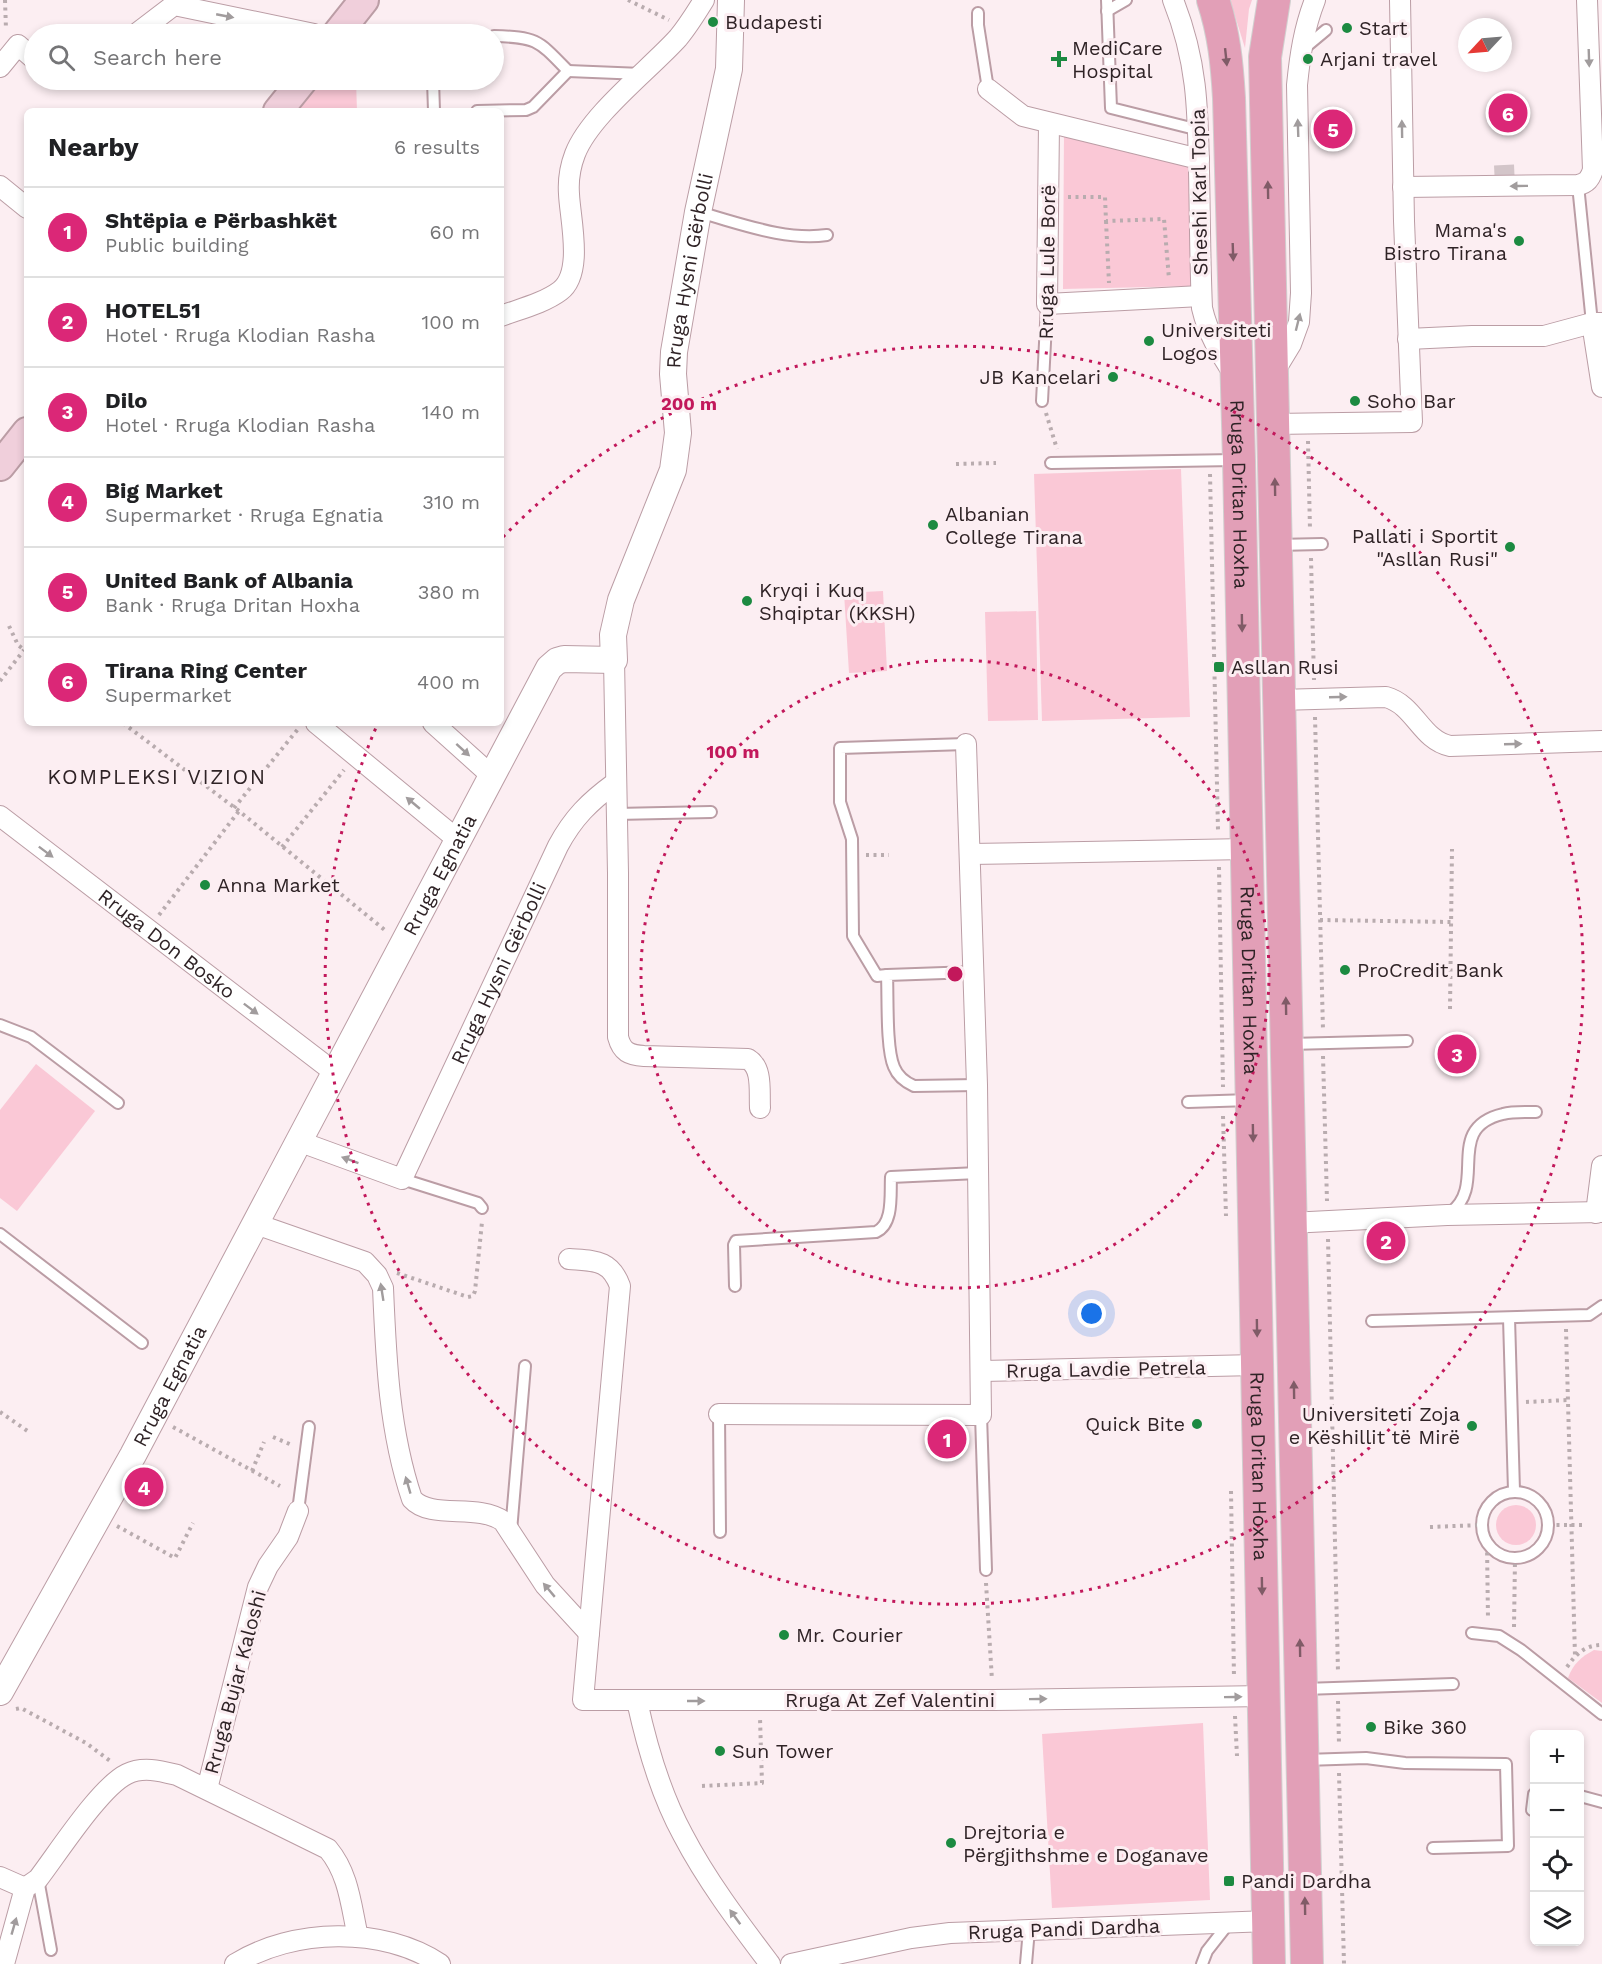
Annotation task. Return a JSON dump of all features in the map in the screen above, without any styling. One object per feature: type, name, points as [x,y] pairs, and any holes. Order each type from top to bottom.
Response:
[{"type":"main road","points":[[345,24],[364,0]]},
{"type":"main road","name":"Rruga Dritan Hoxha","points":[[1213,0],[1227,56],[1237,379],[1224,460],[1238,1100],[1257,1365],[1250,1697],[1269,1921],[1269,1964]]},
{"type":"main road","name":"Rruga Dritan Hoxha","points":[[1274,0],[1265,57],[1307,1964]]},
{"type":"main road","points":[[280,108],[295,90]]},
{"type":"street","points":[[504,315],[552,296],[563,289],[574,257],[568,192],[569,174],[575,153],[585,135],[599,118],[686,28],[704,0]]},
{"type":"street","name":"Rruga Hysni Gërbolli","points":[[731,0],[729,69],[698,212],[674,352],[673,374],[678,433],[673,470],[621,600],[613,635],[618,1037],[624,1052],[638,1056],[748,1059],[755,1063],[758,1069],[760,1108]]},
{"type":"street","name":"Sheshi Karl Topia","points":[[1173,0],[1189,50],[1197,93],[1201,296],[1207,328],[1237,379]]},
{"type":"street","points":[[1272,375],[1291,344],[1299,322],[1301,293],[1297,84],[1305,26],[1315,0]]},
{"type":"street","points":[[1273,424],[1412,422],[1403,187],[1400,0]]},
{"type":"street","points":[[1403,187],[1578,185],[1590,178],[1593,170],[1587,0]]},
{"type":"street","points":[[147,24],[171,3],[268,24]]},
{"type":"street","points":[[0,67],[18,45],[24,50]]},
{"type":"street","points":[[988,89],[1023,116],[1199,159]]},
{"type":"street","name":"Rruga Lule Borë","points":[[1047,304],[1049,123]]},
{"type":"street","points":[[0,186],[24,206]]},
{"type":"street","points":[[1047,304],[1201,296]]},
{"type":"street","points":[[1408,339],[1544,336],[1597,323],[1602,387]]},
{"type":"street","name":"Rruga Egnatia","points":[[5,1701],[98,1516],[256,1224],[334,1071],[493,777],[549,668],[557,661],[564,659],[614,660]]},
{"type":"street","points":[[1279,700],[1380,696],[1394,699],[1404,706],[1437,742],[1450,746],[1602,741]]},
{"type":"street","points":[[308,726],[458,840]]},
{"type":"street","points":[[436,726],[493,777]]},
{"type":"street","points":[[966,744],[977,1085],[982,1371]]},
{"type":"street","name":"Rruga Hysni Gërbolli","points":[[402,1179],[558,846],[570,824],[592,800],[615,783]]},
{"type":"street","name":"Rruga Don Bosko","points":[[0,816],[334,1071]]},
{"type":"street","points":[[970,854],[1232,849]]},
{"type":"street","points":[[298,1141],[402,1179]]},
{"type":"street","points":[[1290,1223],[1447,1215],[1599,1213],[1602,1167]]},
{"type":"street","points":[[256,1224],[365,1262],[377,1275],[383,1288],[390,1402],[412,1499],[417,1505],[427,1508],[494,1514],[511,1531],[545,1585],[589,1633]]},
{"type":"street","name":"Rruga At Zef Valentini","points":[[569,1259],[601,1263],[616,1275],[620,1286],[583,1700],[993,1700],[1250,1697]]},
{"type":"street","name":"Rruga Lavdie Petrela","points":[[981,1414],[982,1371],[1257,1365]]},
{"type":"street","points":[[719,1414],[981,1414]]},
{"type":"street","name":"Rruga Bujar Kaloshi","points":[[207,1789],[258,1587],[268,1566],[288,1537],[298,1511]]},
{"type":"street","points":[[637,1701],[647,1748],[661,1788],[682,1835],[731,1912],[770,1964]]},
{"type":"street","points":[[4,1964],[32,1884],[99,1798],[127,1774],[141,1770],[156,1770],[177,1775],[328,1849],[339,1862],[346,1878],[358,1937]]},
{"type":"street","points":[[0,1877],[32,1884]]},
{"type":"street","name":"Rruga Pandi Dardha","points":[[791,1964],[861,1956],[911,1938],[950,1933],[1269,1921]]},
{"type":"street","points":[[235,1964],[247,1956],[281,1943],[310,1938],[358,1937],[388,1941],[426,1954],[440,1964]]},
{"type":"lane","points":[[1126,0],[1107,5],[1111,108],[1199,130]]},
{"type":"lane","points":[[978,13],[988,89]]},
{"type":"lane","points":[[1300,52],[1326,30]]},
{"type":"lane","points":[[504,36],[525,36],[534,40],[547,49],[568,71],[642,74]]},
{"type":"lane","points":[[504,110],[526,110],[533,107],[568,71]]},
{"type":"lane","points":[[433,90],[434,108]]},
{"type":"lane","points":[[1578,185],[1597,323]]},
{"type":"lane","points":[[698,212],[791,236],[827,235]]},
{"type":"lane","name":"Rruga Lule Borë","points":[[1042,401],[1047,304]]},
{"type":"lane","points":[[1056,463],[1224,460]]},
{"type":"lane","points":[[1276,545],[1316,544]]},
{"type":"lane","points":[[966,744],[840,748],[840,802],[852,839],[853,936],[877,976],[973,972]]},
{"type":"lane","points":[[616,814],[711,812]]},
{"type":"lane","points":[[887,975],[891,1054],[898,1074],[905,1082],[914,1086],[977,1085]]},
{"type":"lane","points":[[0,1025],[31,1037],[118,1103]]},
{"type":"lane","points":[[1287,1044],[1407,1041]]},
{"type":"lane","points":[[1188,1102],[1238,1100]]},
{"type":"lane","points":[[1447,1215],[1460,1206],[1467,1192],[1469,1148],[1472,1135],[1476,1130],[1491,1118],[1505,1113],[1536,1112]]},
{"type":"lane","points":[[735,1286],[734,1245],[736,1241],[876,1232],[882,1229],[887,1222],[891,1177],[978,1173]]},
{"type":"lane","points":[[402,1179],[478,1203],[482,1208]]},
{"type":"lane","points":[[0,1234],[142,1343]]},
{"type":"lane","points":[[1372,1322],[1590,1315],[1602,1306]]},
{"type":"lane","points":[[1509,1318],[1514,1491]]},
{"type":"lane","points":[[511,1531],[525,1366]]},
{"type":"lane","points":[[719,1414],[720,1532]]},
{"type":"lane","points":[[981,1414],[986,1570]]},
{"type":"lane","points":[[298,1511],[309,1427]]},
{"type":"lane","points":[[1514,1491],[1525,1493],[1542,1505],[1549,1525],[1542,1545],[1525,1557],[1515,1559],[1495,1552],[1488,1545],[1481,1526],[1483,1514],[1488,1505],[1504,1493],[1514,1491]]},
{"type":"lane","points":[[1473,1633],[1499,1636],[1602,1714]]},
{"type":"lane","points":[[1300,1689],[1453,1684]]},
{"type":"lane","points":[[1302,1760],[1366,1758],[1405,1762],[1506,1764],[1508,1846],[1433,1848]]},
{"type":"lane","points":[[1584,1797],[1602,1802]]},
{"type":"lane","points":[[32,1884],[51,1950]]},
{"type":"lane","points":[[1202,1964],[1208,1951],[1230,1923]]},
{"type":"lane","points":[[1026,1964],[1029,1929]]},
{"type":"path","points":[[628,0],[686,28]]},
{"type":"path","points":[[1048,197],[1105,197],[1110,301]]},
{"type":"path","points":[[1106,220],[1164,219],[1170,298]]},
{"type":"path","points":[[1042,401],[1056,463]]},
{"type":"path","points":[[1308,424],[1316,544],[1315,699],[1344,1964]]},
{"type":"path","points":[[1224,460],[1238,1100],[1226,1228]]},
{"type":"path","points":[[956,464],[996,463]]},
{"type":"path","points":[[9,626],[18,645],[24,649]]},
{"type":"path","points":[[0,681],[24,652]]},
{"type":"path","points":[[127,726],[239,811],[367,916]]},
{"type":"path","points":[[234,808],[306,726]]},
{"type":"path","points":[[282,847],[338,777]]},
{"type":"path","points":[[147,930],[239,811]]},
{"type":"path","points":[[1450,1009],[1452,849]]},
{"type":"path","points":[[881,855],[889,855]]},
{"type":"path","points":[[1320,920],[1451,922]]},
{"type":"path","points":[[365,1262],[468,1297],[473,1296],[482,1208]]},
{"type":"path","points":[[1565,1316],[1575,1656]]},
{"type":"path","points":[[1512,1402],[1568,1400]]},
{"type":"path","points":[[0,1412],[29,1432]]},
{"type":"path","points":[[153,1415],[280,1486]]},
{"type":"path","points":[[273,1437],[290,1444]]},
{"type":"path","points":[[252,1471],[264,1442]]},
{"type":"path","points":[[1231,1485],[1250,1697],[1237,1766]]},
{"type":"path","points":[[98,1516],[175,1558],[193,1523]]},
{"type":"path","points":[[1549,1525],[1582,1525]]},
{"type":"path","points":[[1430,1527],[1481,1526]]},
{"type":"path","points":[[1488,1545],[1488,1635]]},
{"type":"path","points":[[1513,1645],[1515,1559]]},
{"type":"path","points":[[986,1570],[993,1700]]},
{"type":"path","points":[[1558,1680],[1575,1656],[1592,1645],[1602,1645]]},
{"type":"path","points":[[702,1786],[762,1783],[759,1700]]},
{"type":"path","points":[[5,1701],[87,1743],[127,1774]]},
{"type":"shaded area","points":[[1230,0],[1252,0],[1245,48]]},
{"type":"shaded area","points":[[315,90],[356,90],[357,108],[300,108]]},
{"type":"shaded area","points":[[1064,130],[1190,164],[1194,286],[1063,289]]},
{"type":"shaded area","points":[[1181,469],[1190,717],[1042,721],[1034,474]]},
{"type":"shaded area","points":[[883,591],[887,671],[849,673],[844,593]]},
{"type":"shaded area","points":[[1036,611],[1038,720],[988,721],[985,612]]},
{"type":"shaded area","points":[[36,1064],[95,1111],[17,1211],[0,1198],[0,1110]]},
{"type":"shaded area","points":[[1516,1505],[1530,1511],[1536,1525],[1530,1539],[1516,1545],[1502,1539],[1496,1525],[1502,1511]]},
{"type":"shaded area","points":[[1594,1650],[1602,1651],[1602,1703],[1568,1678],[1578,1661]]},
{"type":"shaded area","points":[[1203,1723],[1210,1900],[1052,1908],[1042,1734]]},
{"type":"tunnel","points":[[1504,165],[1505,186]]},
{"type":"place","name":"Budapesti","points":[[713,22]]},
{"type":"place","name":"Start","points":[[1347,28]]},
{"type":"place","name":"MediCare Hospital","points":[[1059,59]]},
{"type":"place","name":"Arjani travel","points":[[1308,59]]},
{"type":"place","name":"Tirana Ring Center","points":[[1508,113]]},
{"type":"place","name":"United Bank of Albania","points":[[1333,129]]},
{"type":"place","name":"Mama's Bistro Tirana","points":[[1519,241]]},
{"type":"place","name":"Universiteti Logos","points":[[1149,341]]},
{"type":"place","name":"JB Kancelari","points":[[1113,377]]},
{"type":"place","name":"Soho Bar","points":[[1355,401]]},
{"type":"place","name":"Albanian College Tirana","points":[[933,525]]},
{"type":"place","name":"Pallati i Sportit \"Asllan Rusi\"","points":[[1510,547]]},
{"type":"place","name":"Kryqi i Kuq Shqiptar (KKSH)","points":[[747,601]]},
{"type":"place","name":"Asllan Rusi","points":[[1219,667]]},
{"type":"place","name":"Anna Market","points":[[205,885]]},
{"type":"place","name":"ProCredit Bank","points":[[1345,970]]},
{"type":"place","name":"Dilo","points":[[1457,1054]]},
{"type":"place","name":"HOTEL51","points":[[1386,1241]]},
{"type":"place","name":"Quick Bite","points":[[1197,1424]]},
{"type":"place","name":"Universiteti Zoja e Këshillit të Mirë","points":[[1472,1426]]},
{"type":"place","name":"Shtëpia e Përbashkët","points":[[947,1439]]},
{"type":"place","name":"Big Market","points":[[144,1487]]},
{"type":"place","name":"Mr. Courier","points":[[784,1635]]},
{"type":"place","name":"Bike 360","points":[[1371,1727]]},
{"type":"place","name":"Sun Tower","points":[[720,1751]]},
{"type":"place","name":"Drejtoria e Përgjithshme e Doganave","points":[[951,1843]]},
{"type":"place","name":"Pandi Dardha","points":[[1229,1881]]},
{"type":"district","name":"KOMPLEKSI VIZION","points":[[157,776]]}]
